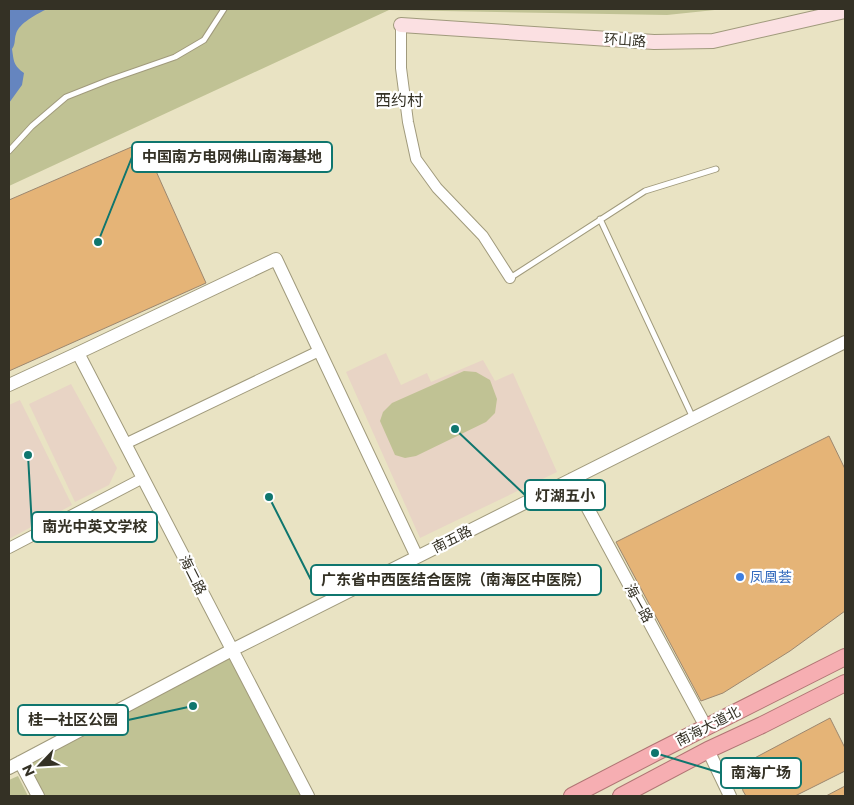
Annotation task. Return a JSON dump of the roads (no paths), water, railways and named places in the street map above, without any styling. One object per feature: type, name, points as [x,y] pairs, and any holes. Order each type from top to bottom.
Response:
[{"type":"highway","name":"南海大道北","points":[[572,796],[845,657]]},
{"type":"highway","name":"南海大道北","points":[[621,796],[708,750],[845,683]]},
{"type":"main road","name":"环山路","points":[[401,25],[654,42],[713,41],[845,11]]},
{"type":"street","points":[[401,25],[401,68],[408,122],[416,159],[437,188],[483,236],[510,278]]},
{"type":"street","points":[[9,384],[276,259],[417,556]]},
{"type":"street","name":"南五路","points":[[9,768],[232,650],[845,342]]},
{"type":"street","points":[[125,444],[319,351]]},
{"type":"street","name":"海二路","points":[[78,353],[308,796]]},
{"type":"street","points":[[9,548],[143,478]]},
{"type":"street","name":"海一路","points":[[572,479],[706,727]]},
{"type":"street","points":[[708,750],[730,796]]},
{"type":"street","points":[[20,762],[38,796]]},
{"type":"lane","points":[[9,151],[32,126],[66,97],[175,57],[204,40],[224,9]]},
{"type":"lane","points":[[510,278],[644,190],[716,169]]},
{"type":"lane","points":[[600,219],[693,418]]},
{"type":"water","points":[[9,9],[47,9],[24,23],[16,34],[12,49],[14,60],[18,68],[24,73],[22,85],[9,103]]},
{"type":"place","name":"中国南方电网佛山南海基地","points":[[98,242]]},
{"type":"place","name":"灯湖五小","points":[[455,429]]},
{"type":"place","name":"南光中英文学校","points":[[28,455]]},
{"type":"place","name":"广东省中西医结合医院（南海区中医院）","points":[[269,497]]},
{"type":"place","name":"凤凰荟","points":[[740,577]]},
{"type":"place","name":"桂一社区公园","points":[[193,706]]},
{"type":"place","name":"南海广场","points":[[655,753]]},
{"type":"district","name":"西约村","points":[[399,100]]}]
